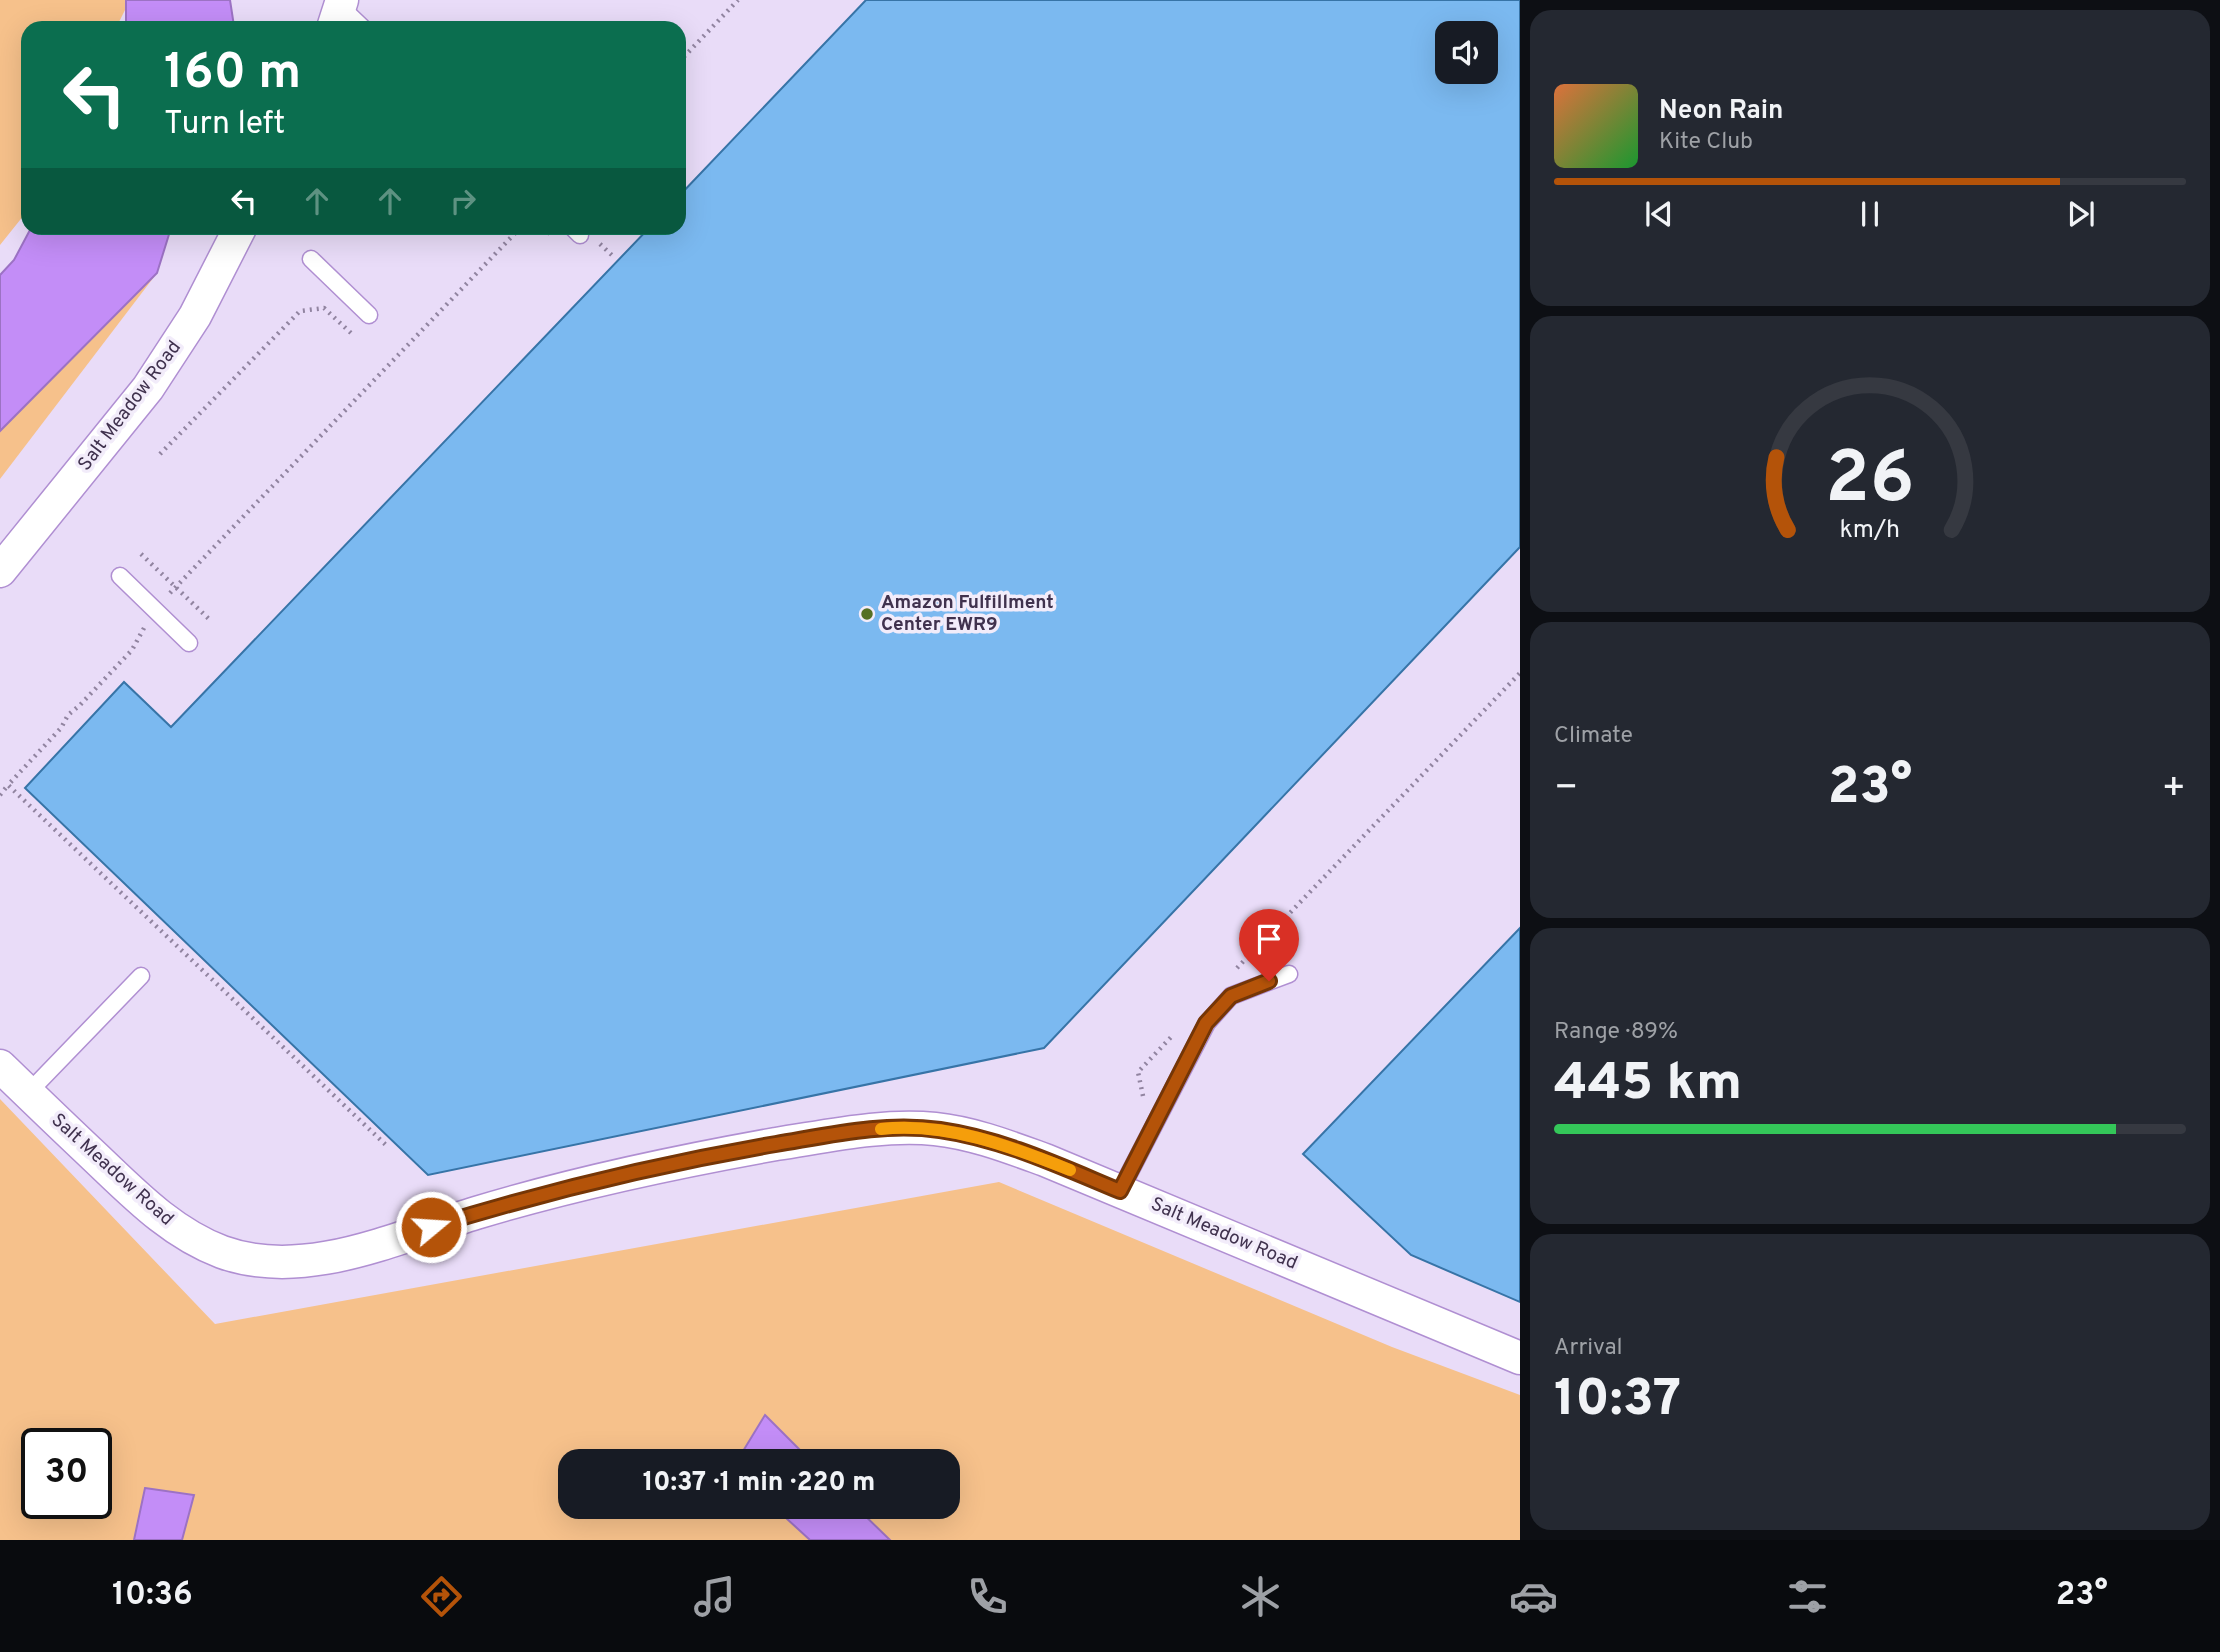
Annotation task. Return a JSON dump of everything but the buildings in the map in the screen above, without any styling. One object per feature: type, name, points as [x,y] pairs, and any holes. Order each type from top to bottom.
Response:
[{"type":"street","name":"Salt Meadow Road","points":[[0,570],[148,388],[195,316],[236,235]]},
{"type":"street","name":"Salt Meadow Road","points":[[0,1066],[169,1224],[205,1245],[238,1257],[292,1261],[328,1257],[539,1195],[631,1172],[751,1149],[888,1128],[937,1130],[988,1140],[1120,1191],[1520,1358]]},
{"type":"lane","points":[[311,259],[369,316]]},
{"type":"lane","points":[[120,576],[189,643]]},
{"type":"lane","points":[[1120,1191],[1206,1023],[1231,996],[1289,974]]},
{"type":"lane","points":[[28,1093],[141,976]]},
{"type":"path","points":[[686,55],[738,0]]},
{"type":"path","points":[[0,794],[61,728],[68,715],[132,650],[155,610],[176,586],[513,235]]},
{"type":"path","points":[[585,235],[615,258]]},
{"type":"path","points":[[160,454],[300,310],[324,308],[352,334]]},
{"type":"path","points":[[141,554],[210,620]]},
{"type":"path","points":[[1234,972],[1520,673]]},
{"type":"path","points":[[8,785],[388,1147]]},
{"type":"path","points":[[1145,1108],[1138,1072],[1176,1032]]},
{"type":"shaded area","points":[[0,0],[130,0],[120,21],[21,21],[21,219],[0,245]]},
{"type":"shaded area","points":[[126,0],[230,0],[233,21],[126,21]]},
{"type":"shaded area","points":[[27,235],[169,235],[157,273],[0,431],[0,275],[14,260]]},
{"type":"shaded area","points":[[157,273],[0,479],[0,431]]},
{"type":"shaded area","points":[[0,1099],[215,1324],[999,1182],[1392,1347],[1520,1395],[1520,1540],[890,1540],[868,1519],[960,1519],[960,1449],[799,1449],[765,1415],[744,1449],[558,1449],[558,1519],[787,1519],[810,1540],[182,1540],[194,1496],[145,1488],[134,1540],[0,1540]]},
{"type":"shaded area","points":[[765,1415],[799,1449],[744,1449]]},
{"type":"shaded area","points":[[145,1488],[194,1495],[182,1540],[134,1540]]},
{"type":"shaded area","points":[[787,1519],[868,1519],[890,1540],[810,1540]]},
{"type":"slow traffic","points":[[881,1129],[914,1128],[963,1134],[1018,1150],[1070,1170]]},
{"type":"place","name":"Amazon Fulfillment Center EWR9","points":[[867,614]]},
{"type":"route","points":[[431,1227],[539,1195],[631,1172],[751,1149],[888,1128],[937,1130],[988,1140],[1120,1191],[1206,1023],[1231,996],[1269,981]]}]
